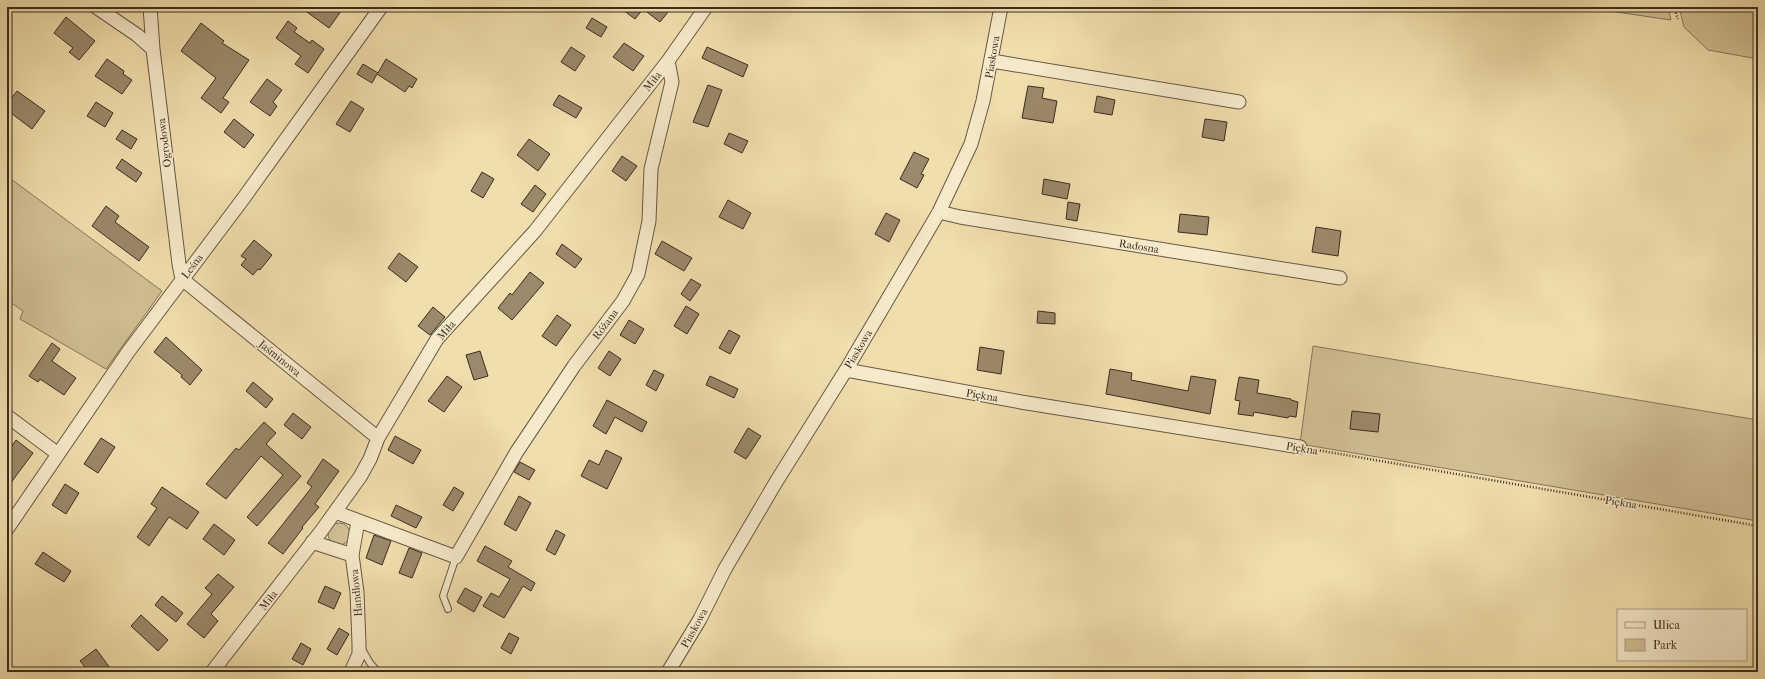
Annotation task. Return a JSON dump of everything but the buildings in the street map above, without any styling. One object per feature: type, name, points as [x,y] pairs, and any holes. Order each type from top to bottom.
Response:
[{"type":"street","points":[[96,7],[137,35],[153,49]]},
{"type":"street","name":"Ogrodowa","points":[[150,7],[153,49],[182,279]]},
{"type":"street","name":"Leśna","points":[[7,529],[128,352],[262,174],[381,7]]},
{"type":"street","name":"Miła","points":[[212,672],[335,512],[360,477],[370,459],[378,438],[437,339],[535,231],[668,61],[706,7]]},
{"type":"street","name":"Piaskowa","points":[[668,672],[700,619],[725,569],[776,482],[846,370],[939,212],[971,144],[992,61],[1001,7]]},
{"type":"street","name":"Różana","points":[[456,557],[516,453],[574,366],[623,301],[638,274],[649,220],[651,169],[672,82],[668,61]]},
{"type":"street","points":[[992,61],[1239,102]]},
{"type":"street","name":"Radosna","points":[[939,212],[960,217],[1340,278]]},
{"type":"street","name":"Jaśminowa","points":[[182,279],[378,438]]},
{"type":"street","name":"Piękna","points":[[846,370],[1021,402],[1300,447]]},
{"type":"street","points":[[7,416],[58,454]]},
{"type":"street","points":[[335,512],[456,557]]},
{"type":"street","points":[[352,555],[358,521]]},
{"type":"street","name":"Handlowa","points":[[312,542],[352,555],[357,592],[360,644],[359,654],[351,672]]},
{"type":"lane","name":"Różana","points":[[448,609],[443,596],[456,557]]},
{"type":"lane","points":[[360,644],[370,663],[378,672]]},
{"type":"path","points":[[1674,7],[1678,19]]},
{"type":"path","name":"Piękna","points":[[1300,447],[1758,526]]},
{"type":"green space","points":[[1582,7],[1668,7],[1671,20]]},
{"type":"green space","points":[[1679,7],[1758,7],[1758,59],[1708,50],[1684,27]]},
{"type":"green space","points":[[7,176],[162,291],[106,369],[20,319],[23,311],[7,300]]},
{"type":"green space","points":[[1313,346],[1758,420],[1758,521],[1300,444]]},
{"type":"green space","points":[[339,523],[347,526],[350,534],[347,542],[339,545],[331,542],[328,534],[331,526]]}]
